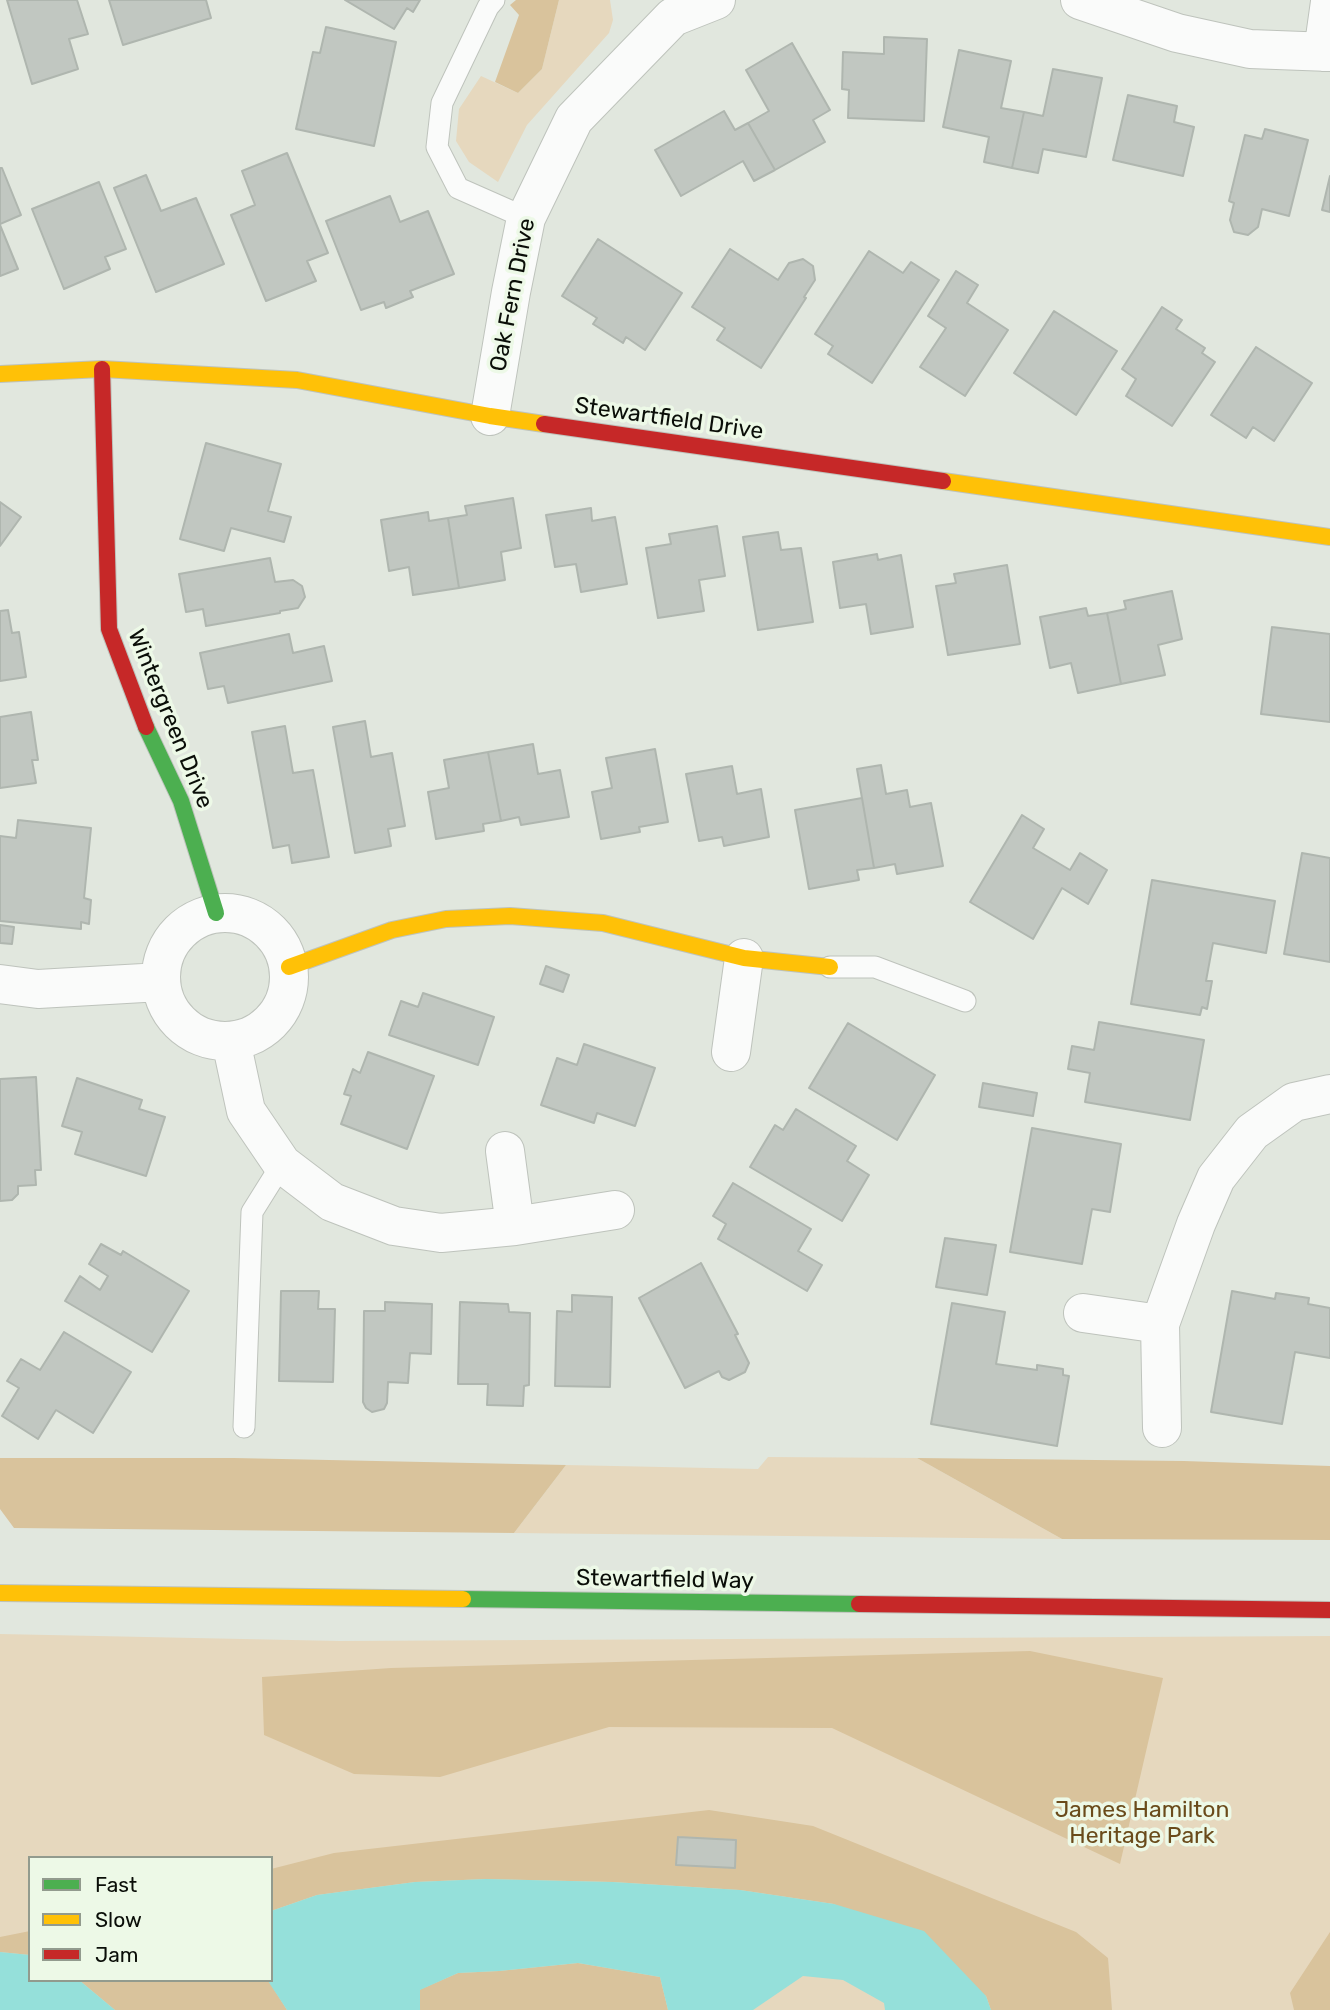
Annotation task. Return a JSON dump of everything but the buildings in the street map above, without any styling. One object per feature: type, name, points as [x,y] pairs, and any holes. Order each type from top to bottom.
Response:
[{"type":"street","name":"Oak Fern Drive","points":[[490,416],[526,218],[574,119],[666,9],[716,0]]},
{"type":"street","points":[[1080,0],[1189,36],[1250,48],[1326,52],[1330,2]]},
{"type":"street","name":"Stewartfield Drive","points":[[0,374],[102,369],[297,380],[490,416],[1330,537]]},
{"type":"street","name":"Wintergreen Drive","points":[[102,369],[109,629],[140,715],[181,801],[216,913]]},
{"type":"street","points":[[216,913],[241,915],[263,925],[280,943],[289,967],[288,992],[276,1017],[256,1034],[231,1041],[205,1039],[184,1027],[168,1006],[160,982],[164,958],[175,937],[193,921],[216,913]]},
{"type":"street","points":[[289,967],[392,930],[446,919],[510,916],[603,923],[744,958],[830,967]]},
{"type":"street","points":[[730,1052],[744,958]]},
{"type":"street","points":[[0,984],[38,989],[160,982]]},
{"type":"street","points":[[231,1041],[246,1111],[282,1164],[332,1202],[394,1226],[441,1233],[515,1226],[615,1210]]},
{"type":"street","points":[[1162,1428],[1160,1324],[1196,1224],[1216,1178],[1252,1132],[1294,1102],[1330,1094]]},
{"type":"street","points":[[505,1151],[515,1226]]},
{"type":"street","points":[[1083,1313],[1160,1324]]},
{"type":"street","name":"Stewartfield Way","points":[[0,1593],[1330,1610]]},
{"type":"lane","points":[[494,0],[488,7],[442,103],[437,147],[458,188],[526,218]]},
{"type":"lane","points":[[830,967],[875,967],[964,1001]]},
{"type":"lane","points":[[244,1427],[252,1212],[282,1164]]},
{"type":"green space","points":[[559,0],[610,0],[613,20],[609,33],[527,125],[498,182],[469,162],[456,141],[459,109],[481,76],[518,93],[542,69]]},
{"type":"green space","points":[[768,1457],[917,1458],[1062,1539],[514,1533],[566,1465],[758,1469]]},
{"type":"green space","name":"James Hamilton Heritage Park","points":[[0,1634],[340,1641],[1330,1636],[1330,2010],[0,2010]]},
{"type":"shaded area","points":[[516,0],[559,0],[542,69],[518,93],[495,82],[519,15],[510,5]]},
{"type":"shaded area","points":[[0,1458],[234,1458],[566,1465],[514,1533],[14,1528],[0,1509]]},
{"type":"shaded area","points":[[917,1458],[1184,1461],[1330,1466],[1330,1540],[1062,1539]]},
{"type":"shaded area","points":[[1030,1651],[1163,1678],[1120,1864],[832,1728],[609,1727],[440,1777],[354,1774],[264,1735],[262,1677],[391,1668]]},
{"type":"shaded area","points":[[709,1810],[813,1826],[1076,1932],[1108,1958],[1112,2010],[991,2010],[986,1996],[834,1904],[740,1890],[613,1882],[486,1879],[415,1882],[317,1895],[273,1910],[273,1868],[334,1853]]},
{"type":"shaded area","points":[[28,1931],[28,1955],[0,1952],[0,1937]]},
{"type":"shaded area","points":[[1330,1932],[1330,2010],[1294,2010],[1290,1993]]},
{"type":"shaded area","points":[[578,1963],[660,1977],[668,2010],[420,2010],[419,1990],[458,1973]]},
{"type":"shaded area","points":[[81,1982],[269,1982],[287,2010],[115,2010]]},
{"type":"water","points":[[486,1879],[613,1882],[740,1890],[834,1904],[924,1931],[986,1996],[991,2010],[885,2010],[884,2003],[843,1980],[803,1976],[753,2010],[668,2010],[660,1977],[578,1963],[458,1973],[420,1990],[420,2010],[287,2010],[269,1982],[273,1982],[273,1910],[317,1895],[415,1882]]},
{"type":"water","points":[[0,1952],[28,1955],[28,1982],[81,1982],[115,2010],[0,2010]]},
{"type":"traffic: fast","points":[[146,727],[181,801],[216,913]]},
{"type":"traffic: fast","points":[[463,1599],[859,1604]]},
{"type":"traffic: slow","points":[[0,374],[102,369],[297,380],[544,424]]},
{"type":"traffic: slow","points":[[943,481],[1330,537]]},
{"type":"traffic: slow","points":[[289,967],[392,930],[446,919],[510,916],[603,923],[744,958],[830,967]]},
{"type":"traffic: slow","points":[[0,1593],[463,1599]]},
{"type":"traffic: jam","points":[[102,369],[109,629],[146,727]]},
{"type":"traffic: jam","points":[[544,424],[943,481]]},
{"type":"traffic: jam","points":[[859,1604],[1330,1610]]}]
